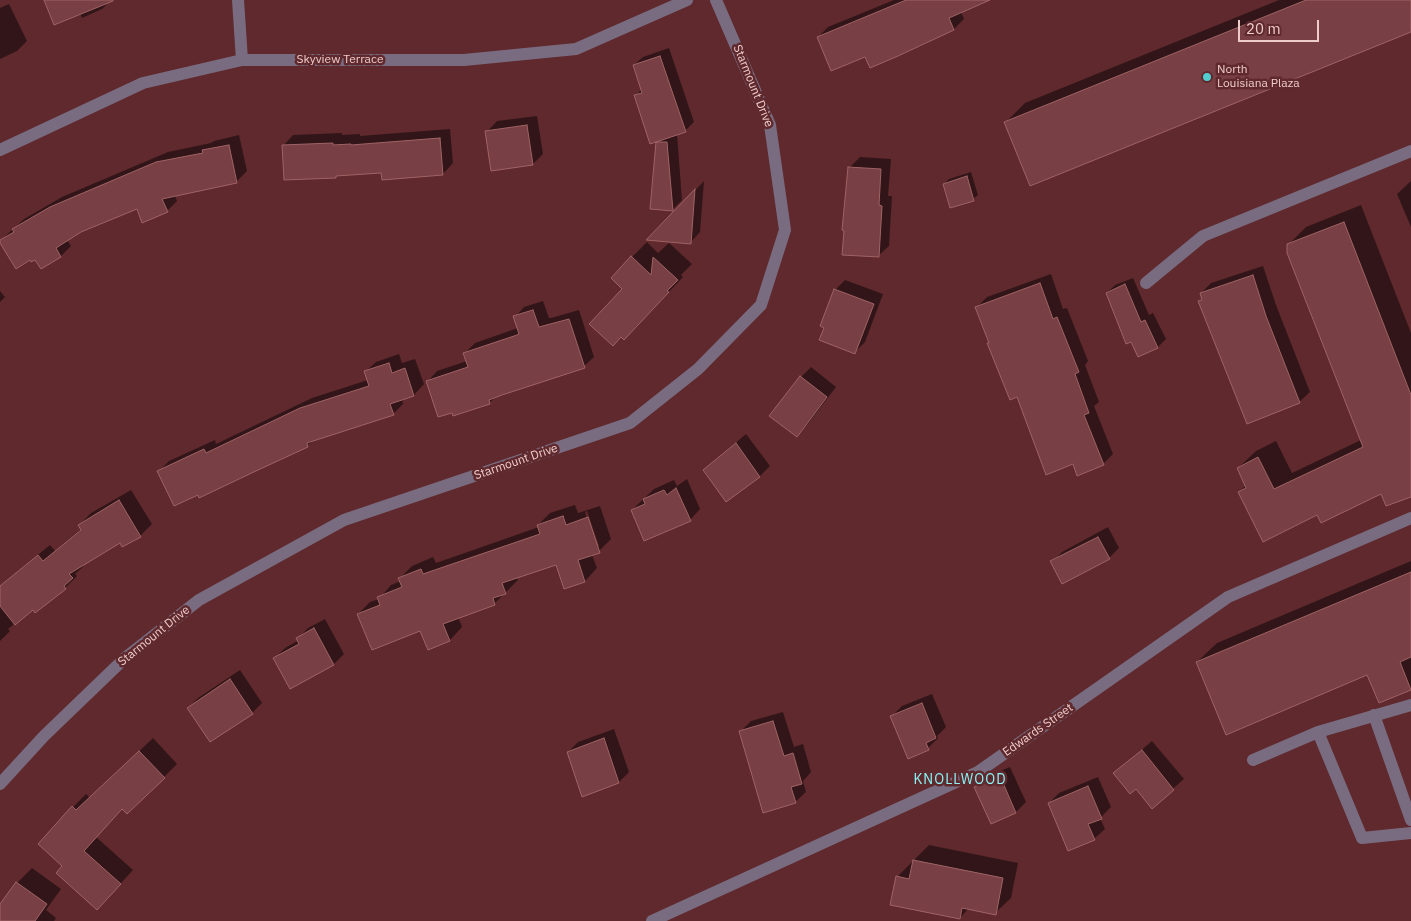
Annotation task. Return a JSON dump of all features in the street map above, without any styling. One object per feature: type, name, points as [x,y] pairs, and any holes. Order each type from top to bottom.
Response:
[{"type":"street","points":[[238,0],[242,60]]},
{"type":"street","name":"Skyview Terrace","points":[[0,150],[144,83],[242,60],[464,60],[576,49],[686,0]]},
{"type":"street","name":"Starmount Drive","points":[[0,784],[44,736],[125,658],[198,600],[344,520],[630,423],[698,368],[761,304],[785,230],[770,125],[716,0]]},
{"type":"street","points":[[1146,283],[1203,236],[1411,151]]},
{"type":"street","name":"Edwards Street","points":[[652,921],[978,772],[1228,597],[1411,518]]},
{"type":"street","points":[[1253,760],[1318,732],[1411,705]]},
{"type":"street","points":[[1374,716],[1411,820]]},
{"type":"street","points":[[1318,732],[1362,838],[1411,833]]},
{"type":"building","points":[[44,0],[113,0],[113,1],[54,25]]},
{"type":"building","points":[[906,0],[990,0],[949,18],[954,30],[898,56],[870,68],[865,57],[831,71],[817,37]]},
{"type":"building","name":"North Louisiana Plaza","points":[[1306,0],[1411,0],[1411,32],[1030,186],[1004,122]]},
{"type":"building","points":[[660,56],[686,132],[650,144],[634,95],[642,93],[633,65]]},
{"type":"building","points":[[527,125],[533,165],[491,171],[485,131]]},
{"type":"building","points":[[440,138],[443,175],[382,180],[381,173],[336,176],[336,178],[284,180],[282,145],[333,143],[333,145],[351,145]]},
{"type":"building","points":[[656,142],[667,142],[673,211],[650,209]]},
{"type":"building","points":[[229,145],[237,183],[162,199],[168,212],[142,223],[137,209],[81,232],[56,248],[61,257],[41,269],[35,260],[31,262],[30,260],[16,269],[0,243],[0,240],[14,232],[12,229],[50,207],[156,162],[203,153],[202,150]]},
{"type":"building","points":[[848,167],[881,169],[879,205],[882,206],[879,257],[842,255],[844,231],[842,230]]},
{"type":"building","points":[[967,176],[974,201],[950,208],[943,184]]},
{"type":"building","points":[[695,189],[691,244],[646,240]]},
{"type":"building","points":[[1344,222],[1411,395],[1411,497],[1386,506],[1381,494],[1321,523],[1317,515],[1263,542],[1238,492],[1246,488],[1237,468],[1258,457],[1274,489],[1363,447],[1287,253],[1287,244]]},
{"type":"building","points":[[631,256],[651,275],[653,257],[678,280],[624,340],[621,337],[613,346],[589,324],[622,289],[611,278]]},
{"type":"building","points":[[1253,275],[1266,316],[1300,403],[1247,424],[1198,301],[1202,300],[1200,293]]},
{"type":"building","points":[[1040,283],[1053,319],[1057,317],[1079,372],[1075,374],[1089,413],[1084,415],[1104,465],[1077,476],[1073,464],[1046,475],[1017,397],[1010,400],[975,307]]},
{"type":"building","points":[[1125,284],[1141,322],[1145,320],[1158,348],[1138,357],[1131,342],[1126,344],[1106,293]]},
{"type":"building","points":[[834,289],[874,304],[855,354],[819,340],[824,328],[820,326]]},
{"type":"building","points":[[533,310],[539,327],[569,319],[585,368],[502,395],[489,400],[490,404],[453,416],[452,413],[438,417],[426,381],[468,367],[463,353],[519,334],[513,316]]},
{"type":"building","points":[[389,363],[392,373],[405,368],[414,396],[390,404],[394,415],[307,443],[308,447],[199,498],[198,495],[174,506],[157,471],[204,449],[206,453],[300,408],[369,386],[364,371]]},
{"type":"building","points":[[800,376],[827,397],[797,437],[769,416]]},
{"type":"building","points":[[736,443],[760,477],[726,502],[703,470]]},
{"type":"building","points":[[676,488],[691,521],[644,541],[631,510],[645,504],[643,499],[664,490],[667,495]]},
{"type":"building","points":[[119,500],[141,537],[122,547],[120,543],[69,574],[73,578],[64,586],[66,589],[35,613],[33,610],[15,625],[0,606],[0,586],[38,555],[43,561],[81,530],[78,525]]},
{"type":"building","points":[[563,516],[566,525],[588,517],[600,553],[578,560],[585,582],[564,589],[556,565],[502,583],[506,594],[493,598],[495,605],[443,624],[450,641],[428,650],[420,631],[372,650],[357,614],[380,605],[377,597],[402,587],[398,578],[421,569],[423,574],[540,534],[537,525]]},
{"type":"building","points":[[1098,537],[1110,559],[1062,584],[1050,561]]},
{"type":"building","points":[[1411,572],[1411,657],[1400,662],[1411,690],[1379,703],[1367,675],[1226,735],[1196,662]]},
{"type":"building","points":[[314,628],[334,665],[290,689],[273,658],[299,644],[296,638]]},
{"type":"building","points":[[230,679],[253,714],[210,742],[187,708]]},
{"type":"building","points":[[922,703],[936,738],[926,743],[929,750],[908,759],[890,716]]},
{"type":"building","points":[[773,721],[784,756],[793,753],[802,784],[791,787],[796,803],[763,813],[739,731]]},
{"type":"building","points":[[604,738],[619,783],[582,797],[567,752]]},
{"type":"building","points":[[1142,750],[1174,790],[1152,809],[1136,789],[1130,794],[1113,773]]},
{"type":"building","points":[[139,751],[165,778],[127,814],[122,809],[84,851],[121,884],[97,910],[56,873],[62,866],[38,844],[72,806],[76,810]]},
{"type":"building","points":[[1000,776],[1016,813],[991,824],[974,787]]},
{"type":"building","points":[[1088,786],[1102,819],[1088,824],[1095,840],[1068,851],[1048,803]]},
{"type":"building","points":[[913,860],[1003,878],[996,915],[962,908],[960,919],[890,905],[896,876],[909,879]]},
{"type":"building","points":[[16,882],[47,904],[35,921],[0,921],[0,904]]},
{"type":"place","name":"North Louisiana Plaza","points":[[1207,77]]},
{"type":"district","name":"KNOLLWOOD","points":[[960,780]]}]
